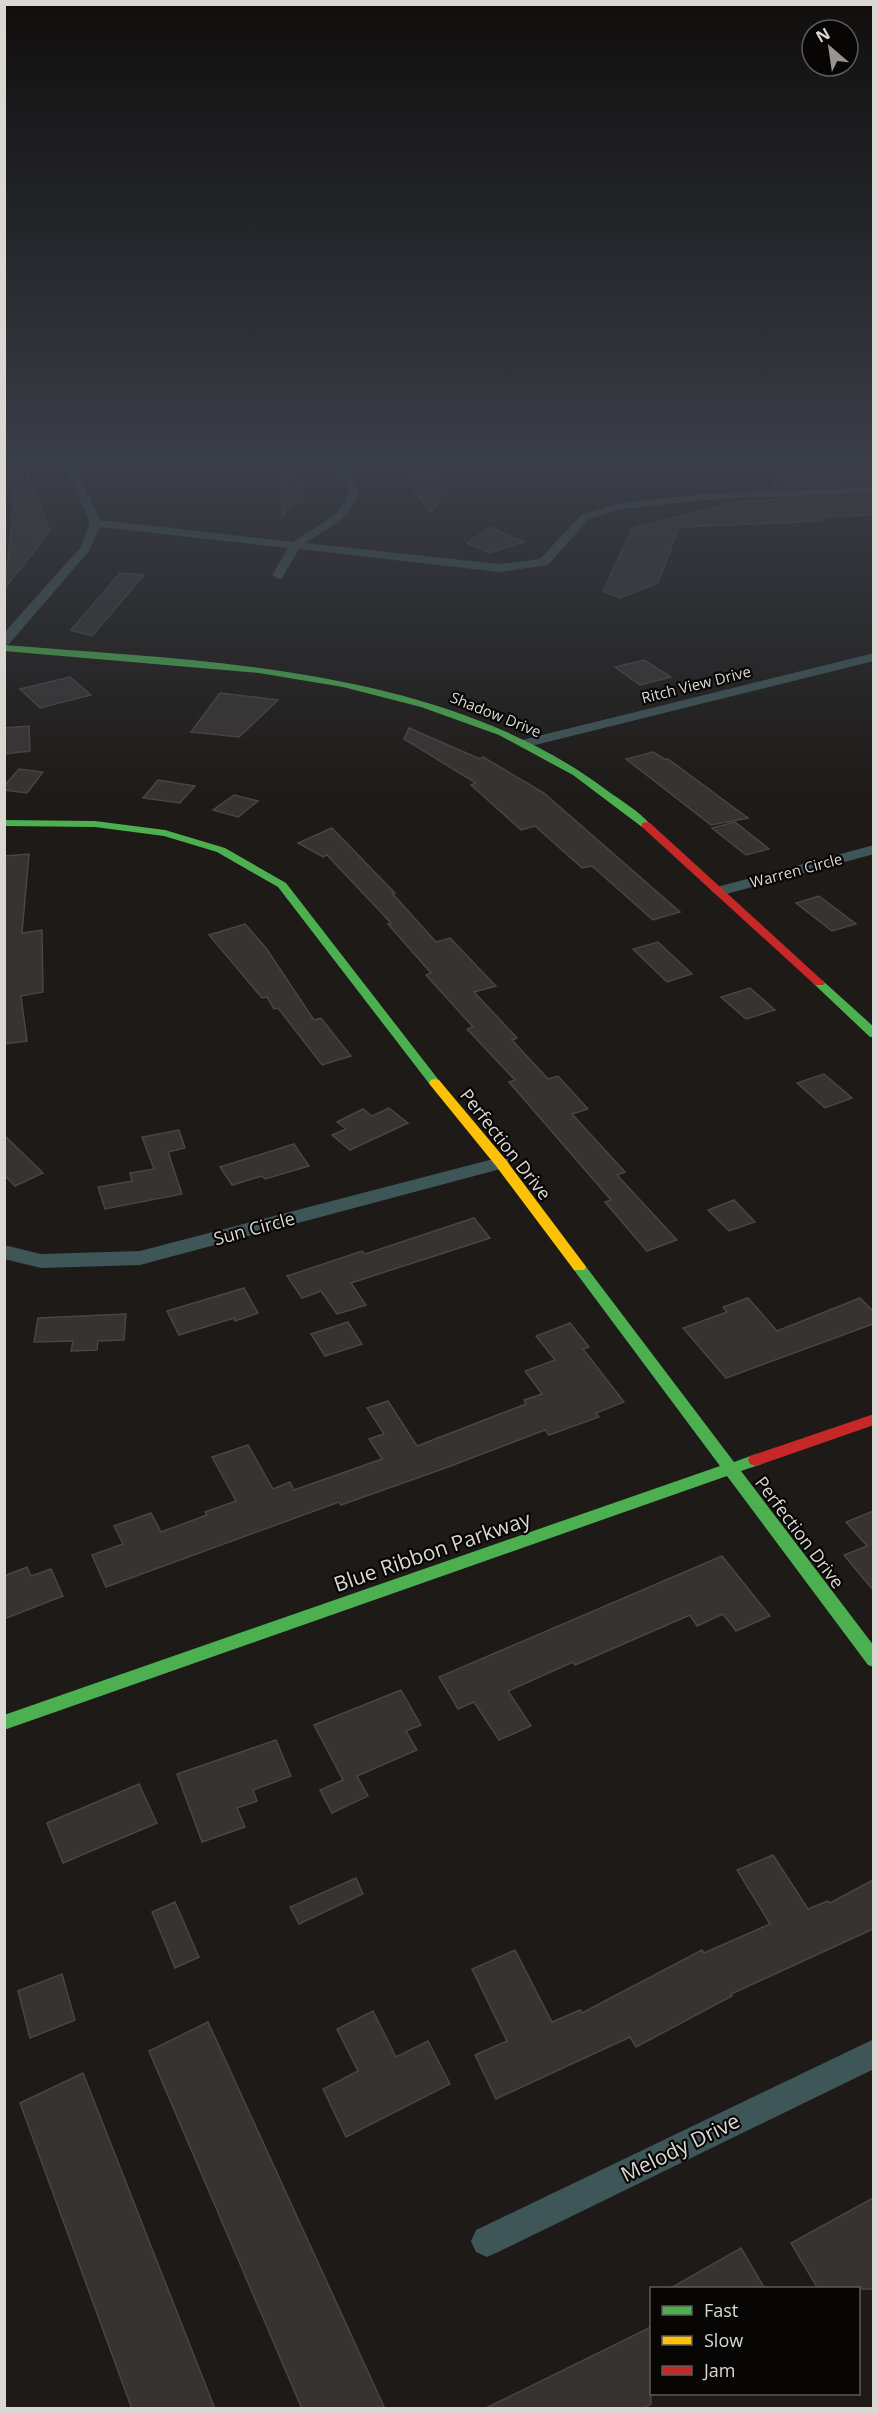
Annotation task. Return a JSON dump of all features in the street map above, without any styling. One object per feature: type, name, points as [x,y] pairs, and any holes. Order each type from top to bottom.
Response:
[{"type":"street","points":[[4,641],[62,576]]},
{"type":"street","name":"Shadow Drive","points":[[4,648],[262,672],[333,682],[422,702],[527,743],[570,766],[640,819],[873,1034]]},
{"type":"street","name":"Ritch View Drive","points":[[527,743],[873,657]]},
{"type":"street","name":"Perfection Drive","points":[[4,823],[95,824],[165,834],[221,850],[282,885],[412,1056],[501,1163],[873,1660]]},
{"type":"street","name":"Warren Circle","points":[[719,891],[873,849]]},
{"type":"street","name":"Sun Circle","points":[[4,1252],[41,1261],[140,1258],[501,1163]]},
{"type":"street","name":"Blue Ribbon Parkway","points":[[4,1723],[873,1419]]},
{"type":"street","name":"Melody Drive","points":[[487,2241],[873,2053]]},
{"type":"building","points":[[6,576],[15,576],[5,588]]},
{"type":"building","points":[[118,576],[143,576],[92,636],[71,630]]},
{"type":"building","points":[[610,576],[661,576],[658,583],[620,598],[603,591]]},
{"type":"building","points":[[644,660],[671,677],[640,685],[615,667]]},
{"type":"building","points":[[70,677],[91,695],[40,708],[20,689]]},
{"type":"building","points":[[220,693],[278,700],[239,737],[191,732]]},
{"type":"building","points":[[29,726],[30,751],[4,754],[4,728]]},
{"type":"building","points":[[409,728],[480,759],[483,757],[544,793],[680,912],[653,920],[592,866],[582,868],[535,826],[521,830],[471,785],[476,783],[404,739]]},
{"type":"building","points":[[653,752],[668,759],[748,818],[711,825],[626,759]]},
{"type":"building","points":[[19,769],[43,772],[27,793],[4,790],[4,786]]},
{"type":"building","points":[[158,780],[195,786],[180,803],[143,798]]},
{"type":"building","points":[[234,795],[258,801],[238,817],[213,810]]},
{"type":"building","points":[[735,822],[769,849],[746,855],[712,828]]},
{"type":"building","points":[[332,828],[395,893],[392,893],[436,942],[450,938],[496,986],[474,992],[517,1038],[512,1040],[548,1079],[558,1076],[588,1109],[572,1114],[625,1172],[617,1175],[677,1240],[647,1251],[605,1202],[611,1200],[509,1082],[515,1080],[467,1029],[473,1027],[426,975],[431,973],[388,924],[391,923],[327,855],[323,857],[298,843]]},
{"type":"building","points":[[29,854],[22,933],[42,930],[43,992],[21,996],[27,1041],[4,1044],[5,856]]},
{"type":"building","points":[[819,896],[856,924],[832,931],[796,903]]},
{"type":"building","points":[[245,924],[266,948],[314,1020],[321,1018],[351,1056],[322,1065],[278,1008],[274,1009],[267,997],[262,998],[209,935]]},
{"type":"building","points":[[658,942],[692,974],[667,982],[633,949]]},
{"type":"building","points":[[750,988],[775,1010],[746,1019],[721,997]]},
{"type":"building","points":[[824,1074],[852,1098],[825,1108],[797,1083]]},
{"type":"building","points":[[389,1108],[408,1123],[350,1150],[332,1135],[346,1129],[337,1122],[363,1109],[372,1116]]},
{"type":"building","points":[[179,1130],[185,1148],[168,1152],[182,1194],[105,1209],[98,1187],[132,1181],[130,1173],[154,1169],[142,1137]]},
{"type":"building","points":[[4,1135],[43,1173],[15,1186],[4,1175]]},
{"type":"building","points":[[294,1144],[309,1166],[265,1179],[262,1176],[232,1185],[220,1167]]},
{"type":"building","points":[[734,1200],[755,1222],[729,1231],[708,1210]]},
{"type":"building","points":[[474,1218],[490,1238],[351,1283],[366,1305],[337,1314],[321,1291],[302,1298],[287,1276],[362,1251],[365,1254]]},
{"type":"building","points":[[244,1288],[258,1313],[235,1321],[234,1318],[179,1335],[167,1311]]},
{"type":"building","points":[[748,1298],[777,1331],[860,1298],[873,1311],[873,1324],[726,1378],[683,1328],[727,1312],[723,1307]]},
{"type":"building","points":[[126,1314],[124,1340],[98,1341],[97,1350],[71,1351],[73,1341],[34,1342],[38,1318]]},
{"type":"building","points":[[348,1322],[362,1344],[325,1356],[311,1334]]},
{"type":"building","points":[[570,1323],[589,1347],[583,1349],[624,1402],[596,1413],[599,1417],[549,1435],[545,1430],[448,1467],[341,1505],[339,1502],[106,1587],[92,1555],[123,1544],[114,1526],[151,1513],[161,1532],[207,1515],[205,1512],[236,1501],[212,1457],[248,1445],[273,1489],[290,1482],[294,1490],[382,1459],[369,1439],[384,1434],[367,1408],[388,1401],[417,1446],[526,1404],[524,1400],[542,1394],[525,1371],[555,1360],[536,1336]]},
{"type":"building","points":[[873,1511],[873,1590],[844,1555],[867,1546],[846,1522]]},
{"type":"building","points":[[722,1556],[770,1616],[736,1631],[723,1614],[697,1626],[690,1615],[575,1665],[573,1662],[508,1691],[531,1726],[499,1740],[474,1702],[458,1709],[439,1677]]},
{"type":"building","points":[[27,1567],[31,1576],[51,1569],[63,1596],[4,1619],[4,1576]]},
{"type":"building","points":[[401,1690],[421,1725],[406,1731],[417,1750],[357,1776],[368,1796],[332,1813],[320,1790],[343,1780],[314,1725]]},
{"type":"building","points":[[276,1740],[291,1776],[253,1790],[257,1801],[237,1808],[245,1827],[202,1842],[177,1774]]},
{"type":"building","points":[[139,1784],[157,1823],[63,1863],[47,1823]]},
{"type":"building","points":[[773,1855],[808,1909],[828,1901],[830,1903],[873,1880],[873,1929],[731,1994],[732,1996],[636,2047],[630,2037],[496,2099],[475,2055],[507,2041],[472,1969],[515,1950],[552,2022],[580,2010],[582,2013],[702,1950],[704,1953],[770,1924],[737,1870]]},
{"type":"building","points":[[356,1878],[363,1894],[299,1924],[290,1907]]},
{"type":"building","points":[[175,1902],[199,1957],[175,1968],[152,1912]]},
{"type":"building","points":[[62,1974],[75,2020],[30,2038],[18,1991]]},
{"type":"building","points":[[373,2011],[396,2057],[428,2041],[450,2084],[346,2137],[323,2089],[358,2071],[337,2029]]},
{"type":"building","points":[[208,2022],[385,2409],[302,2409],[149,2051]]},
{"type":"building","points":[[83,2073],[215,2409],[132,2409],[20,2103]]},
{"type":"building","points":[[873,2198],[873,2289],[817,2287],[791,2243]]},
{"type":"building","points":[[741,2248],[764,2287],[673,2287]]},
{"type":"building","points":[[650,2327],[651,2404],[642,2409],[484,2409]]},
{"type":"traffic: fast","points":[[4,648],[174,661],[259,671],[343,684],[424,705],[503,733],[577,773],[646,825]]},
{"type":"traffic: fast","points":[[4,823],[95,824],[165,833],[221,850],[282,885],[435,1083]]},
{"type":"traffic: fast","points":[[819,983],[874,1034]]},
{"type":"traffic: fast","points":[[579,1267],[874,1660]]},
{"type":"traffic: fast","points":[[4,1723],[756,1460]]},
{"type":"traffic: slow","points":[[435,1083],[501,1163],[579,1267]]},
{"type":"traffic: jam","points":[[646,825],[819,983]]},
{"type":"traffic: jam","points":[[756,1460],[874,1419]]}]
